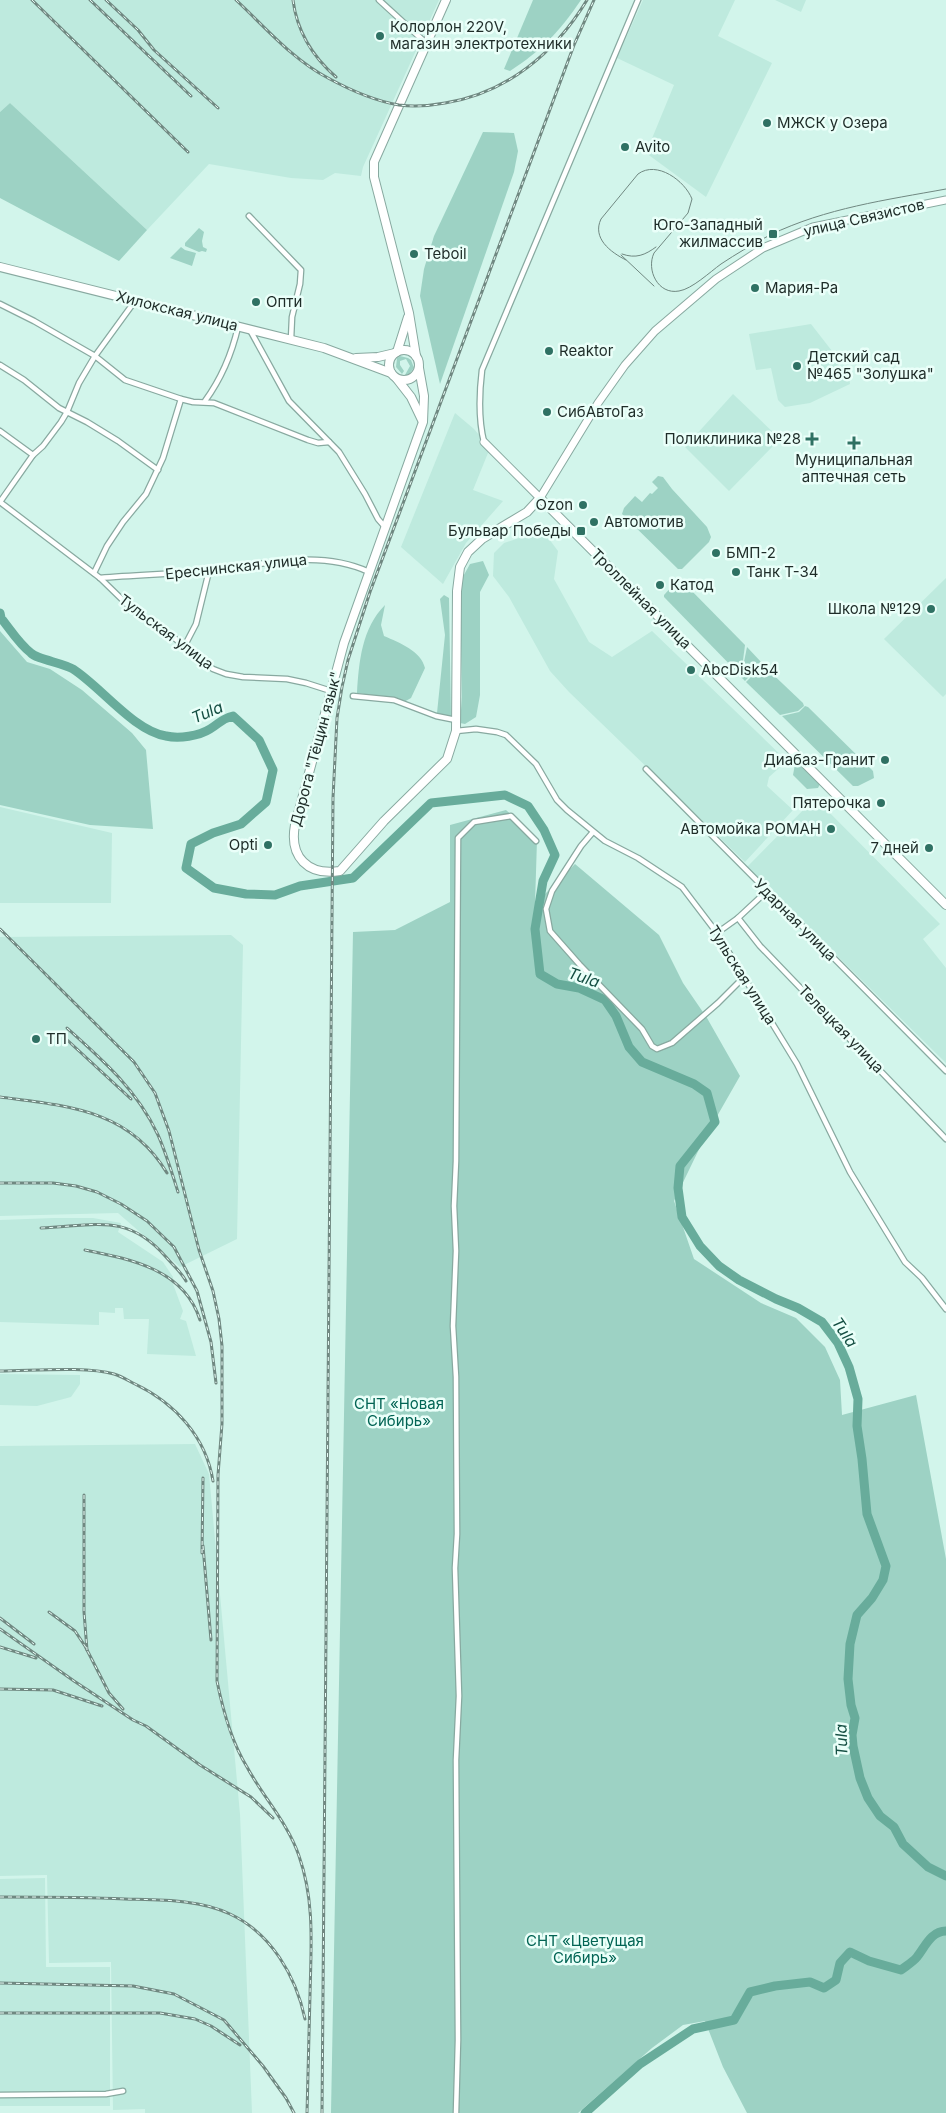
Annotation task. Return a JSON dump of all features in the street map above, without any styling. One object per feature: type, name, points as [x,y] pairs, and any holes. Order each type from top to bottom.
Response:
[{"type":"main road","points":[[354,358],[402,380],[415,376],[419,368],[409,313],[374,176],[374,162],[446,0]]},
{"type":"main road","name":"улица Связистов","points":[[540,498],[598,403],[625,365],[655,331],[716,279],[763,248],[813,227],[946,200]]},
{"type":"main road","name":"Хилокская улица","points":[[0,267],[291,339],[354,358]]},
{"type":"main road","points":[[409,313],[396,352],[390,359],[389,366],[410,397],[423,422]]},
{"type":"main road","points":[[354,358],[378,357],[404,350],[416,356]]},
{"type":"main road","name":"Дорога \"Тёщин язык\"","points":[[419,368],[424,396],[423,422],[344,642],[295,825],[293,841],[299,857],[309,866],[330,873],[340,871],[384,820],[443,764],[450,751],[456,731],[457,591],[460,567],[468,552],[482,539],[527,512],[540,498]]},
{"type":"main road","name":"Троллейная улица","points":[[484,442],[946,904]]},
{"type":"street","points":[[379,0],[426,43]]},
{"type":"street","points":[[484,442],[480,426],[479,394],[482,370],[638,0]]},
{"type":"street","points":[[249,216],[300,270],[300,287],[292,317],[291,339]]},
{"type":"street","points":[[0,502],[33,455],[43,446],[67,412],[78,382],[94,356],[136,300]]},
{"type":"street","points":[[0,304],[34,321],[94,356],[125,380],[181,399],[193,402],[205,401],[226,407],[308,440],[318,443],[329,442]]},
{"type":"street","points":[[205,401],[221,374],[235,340],[238,327]]},
{"type":"street","points":[[250,330],[289,401],[339,452],[385,528]]},
{"type":"street","points":[[0,365],[24,380],[59,408],[118,441],[158,470]]},
{"type":"street","points":[[94,573],[107,546],[123,522],[146,494],[158,470],[181,399]]},
{"type":"street","points":[[0,431],[33,455]]},
{"type":"street","name":"Тульская улица","points":[[0,502],[94,573],[137,614],[168,634],[200,661],[226,674],[287,679],[306,683],[331,692]]},
{"type":"street","name":"Ереснинская улица","points":[[100,578],[209,571],[321,559],[360,568],[369,572]]},
{"type":"street","points":[[184,647],[196,624],[209,571]]},
{"type":"street","points":[[352,696],[394,700],[436,716],[456,720]]},
{"type":"street","name":"Тульская улица","points":[[456,731],[476,729],[506,735],[536,764],[557,800],[593,832],[682,887],[716,933],[797,1064],[850,1172],[906,1262],[922,1278],[946,1309]]},
{"type":"street","name":"Ударная улица","points":[[646,769],[946,1070]]},
{"type":"street","points":[[456,2113],[458,2040],[456,1760],[459,1696],[455,1568],[457,1534],[456,1377],[452,1326],[456,1251],[454,1206],[456,1161],[458,838],[474,822],[510,816],[536,841]]},
{"type":"street","points":[[593,832],[581,846],[552,891],[546,909],[550,931],[642,1029],[652,1046],[657,1049],[672,1042],[718,1003],[744,977]]},
{"type":"street","points":[[716,933],[738,918],[767,891]]},
{"type":"street","name":"Телецкая улица","points":[[738,918],[760,946],[946,1139]]},
{"type":"street","points":[[0,2095],[106,2094],[123,2091]]},
{"type":"shaded area","points":[[0,0],[439,0],[363,167],[361,176],[335,173],[323,180],[291,178],[209,164],[147,230],[10,103],[0,112]]},
{"type":"shaded area","points":[[643,0],[735,0],[718,36],[772,63],[706,197],[646,153],[674,85],[617,58]]},
{"type":"shaded area","points":[[775,0],[806,0],[801,12]]},
{"type":"shaded area","name":"Детский сад №465 \"Золушка\"","points":[[811,324],[832,351],[839,366],[847,365],[850,384],[810,403],[785,407],[778,400],[771,368],[756,370],[749,334]]},
{"type":"shaded area","points":[[733,394],[777,436],[778,441],[729,491],[685,447]]},
{"type":"shaded area","points":[[455,413],[474,429],[490,448],[473,490],[503,501],[466,543],[443,584],[401,547]]},
{"type":"shaded area","points":[[531,534],[546,535],[558,551],[554,579],[589,642],[612,657],[652,631],[787,761],[769,777],[767,786],[793,810],[745,862],[569,692],[550,671],[509,597],[493,576],[494,553],[504,543]]},
{"type":"shaded area","name":"Школа №129","points":[[946,578],[946,694],[943,697],[884,639]]},
{"type":"shaded area","points":[[815,798],[940,924],[923,939],[946,968],[946,1063],[747,867]]},
{"type":"shaded area","points":[[0,807],[112,833],[111,903],[0,903]]},
{"type":"shaded area","points":[[231,935],[243,945],[237,1239],[180,1267],[118,1213],[0,1216],[0,937]]},
{"type":"shaded area","points":[[93,1218],[121,1223],[118,1232],[163,1262],[173,1277],[173,1284],[183,1311],[180,1319],[186,1321],[196,1356],[147,1354],[149,1319],[124,1319],[123,1308],[115,1308],[115,1313],[99,1312],[99,1325],[0,1322],[0,1220]]},
{"type":"shaded area","points":[[0,1374],[80,1375],[80,1384],[71,1397],[37,1406],[0,1405]]},
{"type":"shaded area","points":[[195,1444],[209,1474],[240,1814],[252,2113],[145,2113],[145,2109],[113,2110],[111,1962],[49,1963],[47,1875],[0,1876],[0,1446]]},
{"type":"shaded area","points":[[45,1878],[46,1967],[110,1967],[110,2106],[0,2106],[0,1879]]},
{"type":"green space","points":[[533,0],[581,0],[565,22],[541,48],[510,71],[504,69]]},
{"type":"green space","points":[[10,103],[147,230],[119,261],[0,198],[0,112]]},
{"type":"green space","points":[[483,132],[514,133],[518,151],[514,172],[440,384],[420,296],[424,269],[434,236]]},
{"type":"green space","points":[[199,228],[204,232],[202,241],[203,247],[207,249],[206,252],[199,252],[185,246],[185,243]]},
{"type":"green space","points":[[181,247],[196,253],[192,266],[170,258]]},
{"type":"green space","points":[[400,356],[411,360],[414,368],[408,375],[405,375],[410,366],[406,359],[400,361],[404,371],[402,374],[396,367],[397,358]]},
{"type":"green space","points":[[658,476],[663,477],[707,527],[711,537],[709,542],[682,569],[678,569],[622,514],[624,508],[635,496],[642,502],[650,493],[652,494],[658,488],[652,482]]},
{"type":"green space","points":[[483,561],[489,575],[480,592],[480,695],[476,717],[465,724],[460,723],[462,697],[460,582],[470,564]]},
{"type":"green space","points":[[676,582],[684,583],[745,645],[741,676],[664,597]]},
{"type":"green space","points":[[444,595],[449,598],[451,718],[437,713],[445,635],[440,599]]},
{"type":"green space","points":[[385,605],[381,625],[384,636],[414,652],[423,662],[425,668],[411,698],[404,702],[393,698],[357,693],[363,646],[371,624]]},
{"type":"green space","points":[[0,631],[27,662],[50,669],[82,690],[132,733],[146,750],[153,829],[90,825],[0,805]]},
{"type":"green space","points":[[747,647],[762,663],[745,681],[741,677]]},
{"type":"green space","points":[[763,665],[804,706],[798,711],[780,715],[746,682]]},
{"type":"green space","points":[[805,706],[873,771],[874,778],[858,786],[853,786],[782,716],[799,712]]},
{"type":"green space","points":[[796,759],[820,784],[818,788],[807,789],[793,775]]},
{"type":"green space","points":[[506,810],[537,840],[535,904],[575,864],[659,935],[683,983],[707,1018],[740,1076],[704,1139],[674,1201],[694,1259],[761,1303],[796,1318],[825,1347],[840,1380],[842,1415],[916,1395],[946,1559],[946,2113],[747,2113],[723,2067],[705,2021],[683,2025],[652,2048],[578,2113],[331,2113],[353,932],[395,930],[450,902],[450,825]]},
{"type":"waterway","name":"Tula","points":[[0,613],[1,618],[31,653],[73,669],[130,717],[154,732],[171,737],[195,735],[233,716],[259,740],[273,770],[266,802],[241,824],[213,833],[191,844],[186,868],[214,888],[246,894],[275,895],[300,886],[353,878],[431,803],[505,795],[528,806],[544,830],[555,855],[543,881],[535,929],[540,974],[557,984],[579,988],[605,1000],[616,1016],[629,1047],[642,1062],[694,1084],[707,1093],[715,1122],[680,1166],[678,1188],[682,1217],[700,1246],[719,1266],[739,1280],[798,1308],[822,1322],[838,1343],[849,1367],[858,1399],[857,1426],[867,1514],[886,1566],[883,1580],[872,1598],[857,1615],[850,1644],[848,1679],[851,1705],[855,1718],[852,1735],[853,1746],[860,1778],[868,1798],[880,1816],[894,1827],[903,1844],[928,1867],[946,1876]]},
{"type":"waterway","points":[[585,2113],[640,2064],[693,2029],[734,2020],[750,1992],[775,1986],[810,1982],[824,1988],[836,1980],[840,1963],[850,1952],[869,1961],[901,1970],[915,1959],[932,1937],[946,1931]]},
{"type":"tram line","points":[[626,260],[604,244],[599,232],[599,226],[601,219],[638,174],[645,170],[662,171],[677,179],[692,199],[688,213],[654,253],[652,260],[653,274],[656,280],[665,289],[672,291],[684,290],[690,287],[739,253],[770,235],[791,226],[834,211],[946,189]]},
{"type":"tram line","points":[[622,254],[640,255],[656,247]]},
{"type":"tram line","points":[[621,255],[654,286]]},
{"type":"railway","points":[[32,0],[188,152]]},
{"type":"railway","points":[[90,0],[191,96]]},
{"type":"railway","points":[[106,0],[138,30],[154,50],[218,108]]},
{"type":"railway","points":[[236,0],[291,53],[315,71],[345,87],[372,98],[399,105],[416,106],[439,104],[468,98],[509,80],[527,68],[560,37],[587,0]]},
{"type":"railway","points":[[293,0],[298,23],[307,43],[320,61],[336,77]]},
{"type":"railway","points":[[322,2113],[333,798],[337,718],[348,660],[370,592],[574,45],[594,0]]},
{"type":"railway","points":[[0,929],[134,1062],[155,1093],[169,1131],[199,1250],[213,1291],[222,1346],[222,1424],[218,1475],[217,1681],[225,1715],[236,1747],[253,1778],[288,1832],[299,1856],[308,1890],[311,1942],[307,2113]]},
{"type":"railway","points":[[67,1028],[106,1064],[140,1104],[158,1135],[178,1192]]},
{"type":"railway","points":[[65,1038],[131,1099]]},
{"type":"railway","points":[[0,1097],[72,1108],[94,1114],[115,1123],[134,1135],[152,1152],[167,1173]]},
{"type":"railway","points":[[0,1183],[53,1183],[76,1186],[97,1192],[121,1204],[147,1221],[174,1247],[197,1291],[211,1342],[216,1383]]},
{"type":"railway","points":[[41,1228],[94,1224],[109,1225],[137,1233],[152,1243],[186,1281]]},
{"type":"railway","points":[[85,1250],[137,1263],[153,1269],[168,1278],[182,1289],[192,1303],[200,1320]]},
{"type":"railway","points":[[0,1371],[89,1370],[114,1374],[125,1379],[163,1401],[186,1423],[196,1436],[203,1450],[213,1481]]},
{"type":"railway","points":[[202,1553],[203,1478]]},
{"type":"railway","points":[[84,1495],[84,1612],[87,1650]]},
{"type":"railway","points":[[203,1546],[211,1640]]},
{"type":"railway","points":[[49,1612],[75,1631],[85,1646],[109,1693],[123,1709]]},
{"type":"railway","points":[[0,1618],[34,1644]]},
{"type":"railway","points":[[0,1629],[74,1681],[133,1720],[146,1726],[200,1765],[251,1797],[273,1818]]},
{"type":"railway","points":[[0,1647],[36,1658]]},
{"type":"railway","points":[[0,1689],[53,1690],[102,1706]]},
{"type":"railway","points":[[0,1897],[165,1900],[205,1905],[218,1909],[245,1922],[269,1944],[288,1972],[301,2003],[305,2019]]},
{"type":"railway","points":[[0,1983],[133,1986],[174,1994],[224,2020],[263,2066],[286,2098],[294,2113]]},
{"type":"railway","points":[[0,2013],[160,2013],[195,2019],[211,2026],[240,2045]]},
{"type":"place","name":"Колорлон 220V, магазин электротехники","points":[[380,36]]},
{"type":"place","name":"МЖСК у Озера","points":[[767,123]]},
{"type":"place","name":"Avito","points":[[625,147]]},
{"type":"place","name":"Юго-Западный жилмассив","points":[[773,234]]},
{"type":"place","name":"Teboil","points":[[414,254]]},
{"type":"place","name":"Мария-Ра","points":[[755,288]]},
{"type":"place","name":"Опти","points":[[256,302]]},
{"type":"place","name":"Reaktor","points":[[549,351]]},
{"type":"place","name":"Детский сад №465 \"Золушка\"","points":[[797,366]]},
{"type":"place","name":"СибАвтоГаз","points":[[547,412]]},
{"type":"place","name":"Поликлиника №28","points":[[812,439]]},
{"type":"place","name":"Муниципальная аптечная сеть","points":[[854,443]]},
{"type":"place","name":"Ozon","points":[[583,505]]},
{"type":"place","name":"Автомотив","points":[[594,522]]},
{"type":"place","name":"Бульвар Победы","points":[[581,531]]},
{"type":"place","name":"БМП-2","points":[[716,553]]},
{"type":"place","name":"Танк Т-34","points":[[736,572]]},
{"type":"place","name":"Катод","points":[[660,585]]},
{"type":"place","name":"Школа №129","points":[[931,609]]},
{"type":"place","name":"AbcDisk54","points":[[691,670]]},
{"type":"place","name":"Диабаз-Гранит","points":[[885,760]]},
{"type":"place","name":"Пятерочка","points":[[881,803]]},
{"type":"place","name":"Автомойка РОМАН","points":[[831,829]]},
{"type":"place","name":"Opti","points":[[268,845]]},
{"type":"place","name":"7 дней","points":[[929,848]]},
{"type":"place","name":"ТП","points":[[36,1039]]},
{"type":"park label","name":"СНТ «Новая Сибирь»","points":[[399,1412]]},
{"type":"park label","name":"СНТ «Цветущая Сибирь»","points":[[585,1950]]}]
